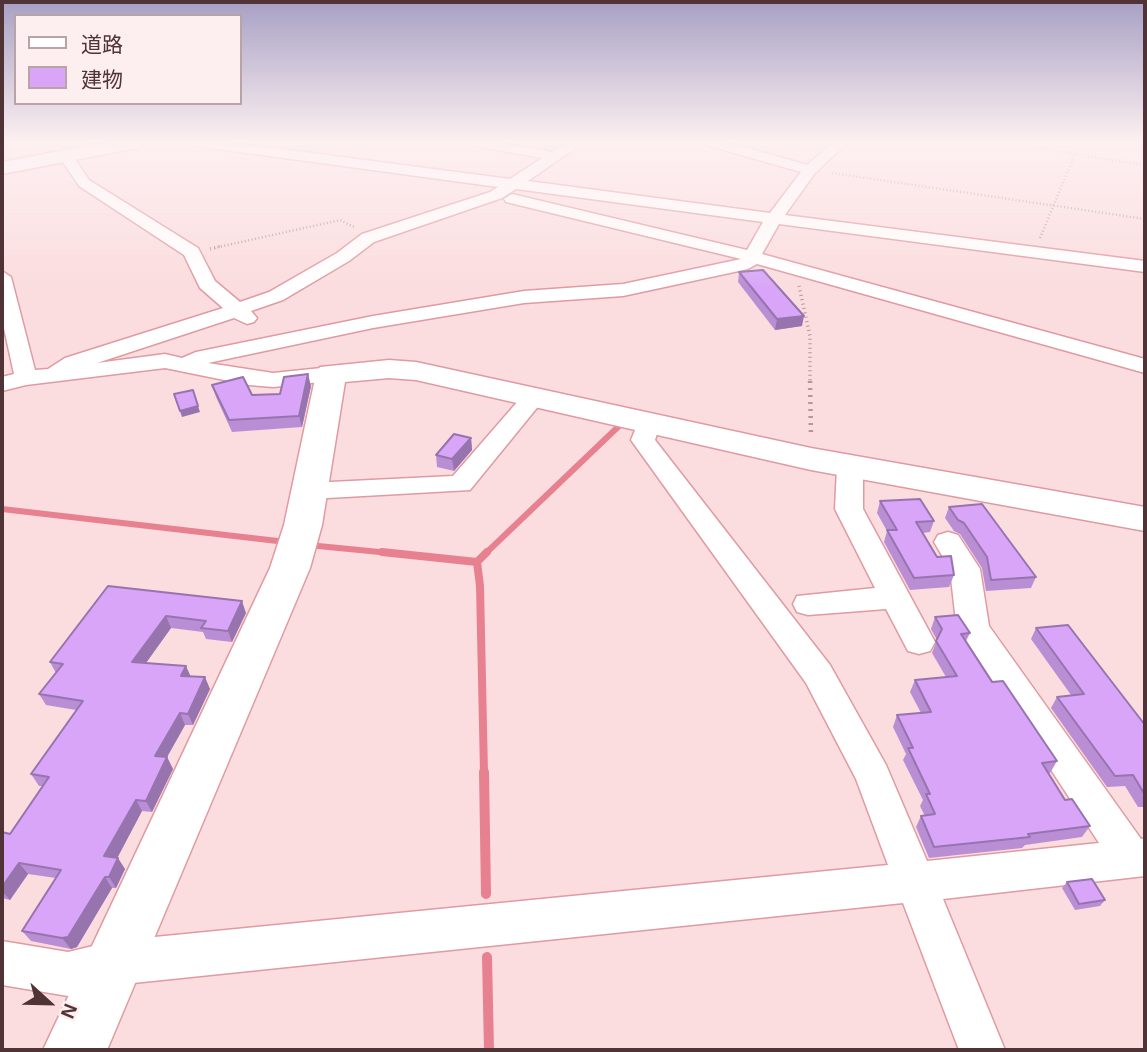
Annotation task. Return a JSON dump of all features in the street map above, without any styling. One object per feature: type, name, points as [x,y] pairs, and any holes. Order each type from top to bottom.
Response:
[{"type":"street","points":[[95,191],[192,253],[207,284],[255,323],[272,342]]},
{"type":"street","points":[[53,374],[73,363],[276,296],[343,257],[368,238],[497,191]]},
{"type":"street","points":[[511,191],[1145,366]]},
{"type":"street","points":[[523,191],[774,218],[1145,267]]},
{"type":"street","points":[[188,364],[196,359],[373,322],[524,297],[623,290],[748,263],[749,257],[774,218],[794,191]]},
{"type":"street","points":[[975,243],[1007,241],[1145,259]]},
{"type":"street","points":[[975,243],[1002,255],[1145,276]]},
{"type":"street","points":[[2,277],[26,378]]},
{"type":"street","points":[[2,384],[53,374],[165,361],[249,378],[273,380],[389,369],[416,371],[648,425],[850,467],[1145,519]]},
{"type":"street","points":[[75,1050],[298,544],[331,374]]},
{"type":"street","points":[[310,491],[461,484],[533,398]]},
{"type":"street","points":[[648,425],[643,440],[683,497],[818,674],[873,776],[982,1050]]},
{"type":"street","points":[[850,467],[849,509],[919,642]]},
{"type":"street","points":[[2,963],[68,974],[114,963],[916,884],[1138,858],[976,631],[972,622],[965,569],[948,542]]},
{"type":"street","points":[[808,604],[895,597]]},
{"type":"path","points":[[956,191],[1145,219]]},
{"type":"path","points":[[1037,245],[1058,191]]},
{"type":"path","points":[[192,253],[340,220],[368,238]]},
{"type":"path","points":[[798,271],[810,335],[811,459]]},
{"type":"building","points":[[763,270],[804,316],[777,319],[739,272]]},
{"type":"building","points":[[308,374],[299,416],[229,420],[212,385],[243,377],[252,395],[280,394],[284,377]]},
{"type":"building","points":[[193,390],[198,406],[180,411],[174,394]]},
{"type":"building","points":[[454,434],[471,438],[452,459],[436,455]]},
{"type":"building","points":[[920,499],[934,521],[916,522],[937,557],[951,556],[954,575],[914,578],[887,530],[897,530],[880,501]]},
{"type":"building","points":[[982,504],[1036,577],[991,580],[987,557],[964,523],[958,520],[949,507]]},
{"type":"building","points":[[108,586],[242,601],[228,631],[201,628],[206,621],[166,616],[132,662],[186,666],[181,676],[205,677],[188,714],[180,713],[155,756],[167,757],[146,801],[136,800],[104,856],[118,858],[109,877],[105,877],[68,937],[22,931],[61,870],[19,863],[2,887],[2,832],[10,834],[49,777],[31,774],[83,701],[39,694],[63,664],[50,662]]},
{"type":"building","points":[[958,615],[970,633],[961,634],[992,682],[1003,681],[1057,761],[1042,763],[1065,800],[1072,799],[1090,826],[1028,834],[1030,837],[934,847],[921,816],[935,814],[926,794],[930,794],[908,748],[913,748],[897,715],[931,712],[915,680],[957,676],[936,641],[942,629],[935,617]]},
{"type":"building","points":[[1068,625],[1145,725],[1145,795],[1133,775],[1115,776],[1057,697],[1084,694],[1036,628]]},
{"type":"building","points":[[1092,879],[1105,900],[1079,904],[1067,882]]},
{"type":"waterway","points":[[485,554],[620,425]]},
{"type":"waterway","points":[[2,509],[286,542]]},
{"type":"waterway","points":[[308,545],[400,554]]},
{"type":"waterway","points":[[382,552],[477,562]]},
{"type":"waterway","points":[[477,562],[485,554]]},
{"type":"waterway","points":[[477,562],[480,586],[484,773]]},
{"type":"waterway","points":[[484,772],[486,894]]},
{"type":"waterway","points":[[487,957],[489,1050]]}]
